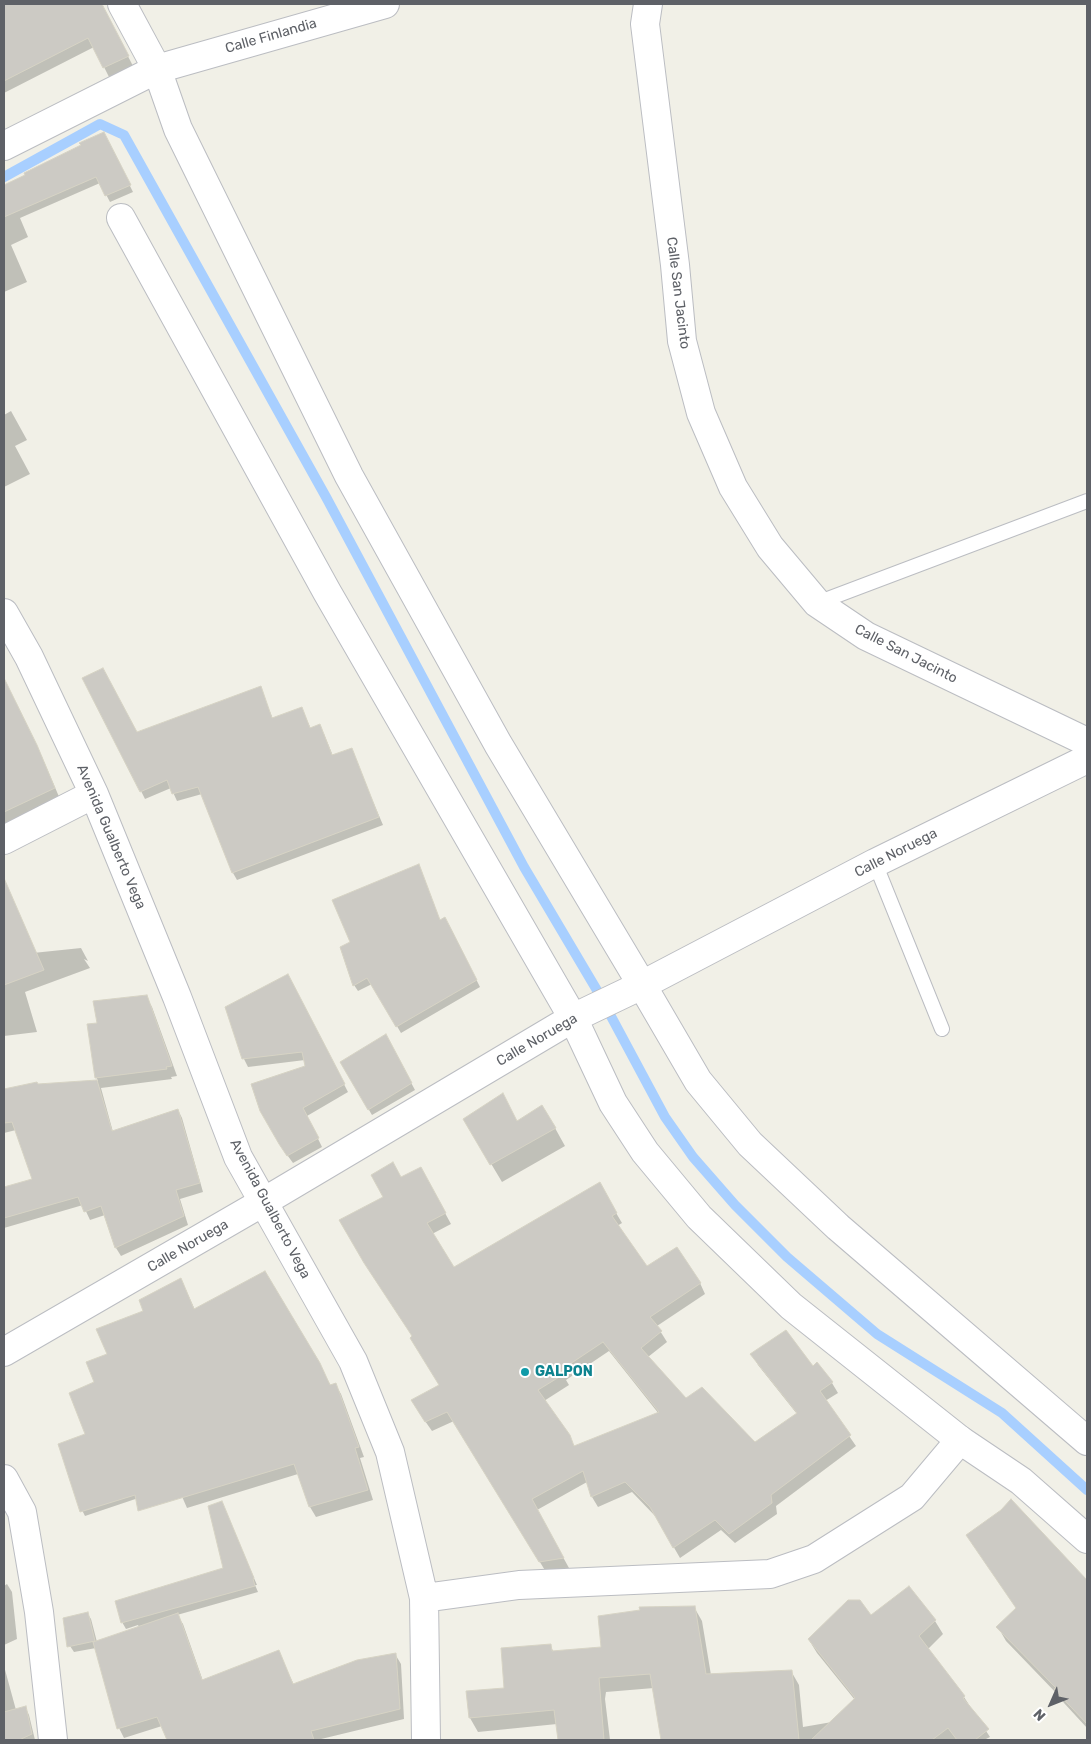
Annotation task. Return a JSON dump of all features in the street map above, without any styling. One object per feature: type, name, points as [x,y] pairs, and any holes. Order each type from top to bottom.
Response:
[{"type":"street","points":[[122,4],[157,69],[178,130],[350,476],[631,990],[698,1081],[750,1144],[838,1227],[1087,1441]]},
{"type":"street","name":"Calle Finlandia","points":[[4,146],[157,69],[386,4]]},
{"type":"street","name":"Calle San Jacinto","points":[[648,4],[644,24],[674,256],[682,341],[701,413],[733,487],[770,547],[818,603],[866,636],[1087,742]]},
{"type":"street","points":[[121,218],[322,583],[583,1013],[619,1111],[645,1152],[700,1217],[791,1306],[960,1440],[1021,1481],[1087,1539]]},
{"type":"street","name":"Avenida Gualberto Vega","points":[[4,613],[29,657],[94,794],[180,1006],[238,1156],[265,1201],[353,1361],[390,1452],[424,1598],[426,1740]]},
{"type":"street","name":"Calle Noruega","points":[[4,1352],[265,1201],[583,1013],[631,990],[875,862],[1087,759]]},
{"type":"street","points":[[4,840],[94,794]]},
{"type":"street","points":[[424,1598],[519,1584],[770,1574],[814,1559],[912,1497],[960,1440]]},
{"type":"street","points":[[4,1479],[22,1512],[39,1612],[53,1740]]},
{"type":"lane","points":[[818,603],[1087,501]]},
{"type":"lane","points":[[875,862],[942,1029]]},
{"type":"building","points":[[4,4],[102,4],[129,56],[103,68],[88,38],[4,81]]},
{"type":"building","points":[[104,132],[131,185],[105,196],[96,177],[4,217],[4,185],[81,145],[79,143]]},
{"type":"building","points":[[103,668],[137,732],[261,686],[272,718],[302,707],[310,728],[320,724],[332,755],[352,748],[379,817],[232,873],[198,787],[172,794],[167,780],[140,792],[82,678]]},
{"type":"building","points":[[4,678],[37,745],[55,788],[4,812]]},
{"type":"building","points":[[419,864],[440,920],[445,917],[477,980],[396,1027],[367,978],[353,986],[340,947],[350,942],[332,900]]},
{"type":"building","points":[[4,878],[44,970],[4,985]]},
{"type":"building","points":[[288,974],[345,1084],[303,1108],[319,1138],[287,1156],[260,1111],[251,1084],[305,1066],[302,1052],[242,1059],[225,1007]]},
{"type":"building","points":[[147,995],[172,1066],[166,1067],[167,1069],[95,1078],[87,1024],[97,1023],[93,1001]]},
{"type":"building","points":[[386,1034],[412,1083],[368,1110],[340,1062]]},
{"type":"building","points":[[97,1080],[112,1131],[178,1109],[200,1183],[176,1190],[184,1216],[115,1248],[101,1206],[84,1212],[78,1197],[4,1218],[4,1187],[32,1179],[12,1122],[4,1123],[4,1089],[37,1082],[38,1084]]},
{"type":"building","points":[[503,1093],[517,1121],[542,1105],[556,1128],[490,1165],[463,1119]]},
{"type":"building","points":[[393,1162],[401,1177],[421,1167],[446,1213],[427,1223],[454,1267],[600,1182],[617,1213],[612,1216],[647,1266],[677,1247],[701,1283],[650,1317],[662,1331],[641,1348],[686,1398],[702,1387],[755,1442],[797,1413],[750,1354],[786,1330],[813,1366],[817,1362],[833,1382],[820,1391],[851,1435],[771,1495],[772,1503],[729,1534],[715,1520],[673,1548],[650,1507],[625,1482],[591,1497],[583,1471],[532,1499],[564,1558],[539,1562],[447,1412],[425,1422],[411,1400],[439,1385],[410,1338],[412,1336],[364,1263],[339,1220],[383,1197],[371,1175]],"holes":[[[603,1342],[659,1412],[574,1446],[570,1435],[538,1390],[564,1374],[561,1370]]]},
{"type":"building","points":[[265,1271],[320,1363],[330,1385],[336,1383],[359,1447],[355,1448],[368,1490],[309,1507],[294,1464],[138,1511],[135,1495],[80,1512],[58,1444],[85,1434],[69,1393],[94,1382],[86,1362],[107,1354],[96,1329],[143,1311],[139,1300],[181,1278],[194,1309]]},
{"type":"building","points":[[1011,1499],[1087,1580],[1087,1724],[1054,1689],[1056,1688],[996,1627],[1016,1608],[966,1535],[1001,1510]]},
{"type":"building","points":[[222,1501],[254,1578],[255,1586],[121,1623],[115,1601],[223,1568],[208,1506]]},
{"type":"building","points":[[909,1586],[936,1620],[919,1636],[965,1696],[963,1698],[989,1729],[975,1740],[957,1740],[948,1728],[932,1740],[811,1740],[855,1698],[808,1639],[848,1600],[860,1600],[871,1615]]},
{"type":"building","points":[[695,1606],[706,1674],[792,1670],[799,1740],[661,1740],[650,1674],[599,1678],[604,1740],[558,1740],[554,1710],[469,1718],[466,1691],[504,1688],[501,1648],[551,1644],[552,1651],[601,1647],[598,1616],[640,1610],[639,1607]]},
{"type":"building","points":[[88,1612],[95,1641],[67,1647],[63,1618]]},
{"type":"building","points":[[178,1613],[202,1680],[279,1650],[293,1684],[357,1660],[396,1653],[400,1709],[311,1731],[314,1740],[167,1740],[157,1717],[117,1729],[93,1642]]},
{"type":"building","points":[[26,1706],[32,1734],[19,1740],[4,1740],[4,1712]]},
{"type":"waterway","points":[[4,177],[100,124],[124,135],[326,497],[524,867],[598,992],[665,1117],[693,1157],[735,1205],[787,1257],[877,1334],[1002,1413],[1087,1490]]},
{"type":"place","name":"GALPON","points":[[525,1372]]}]
